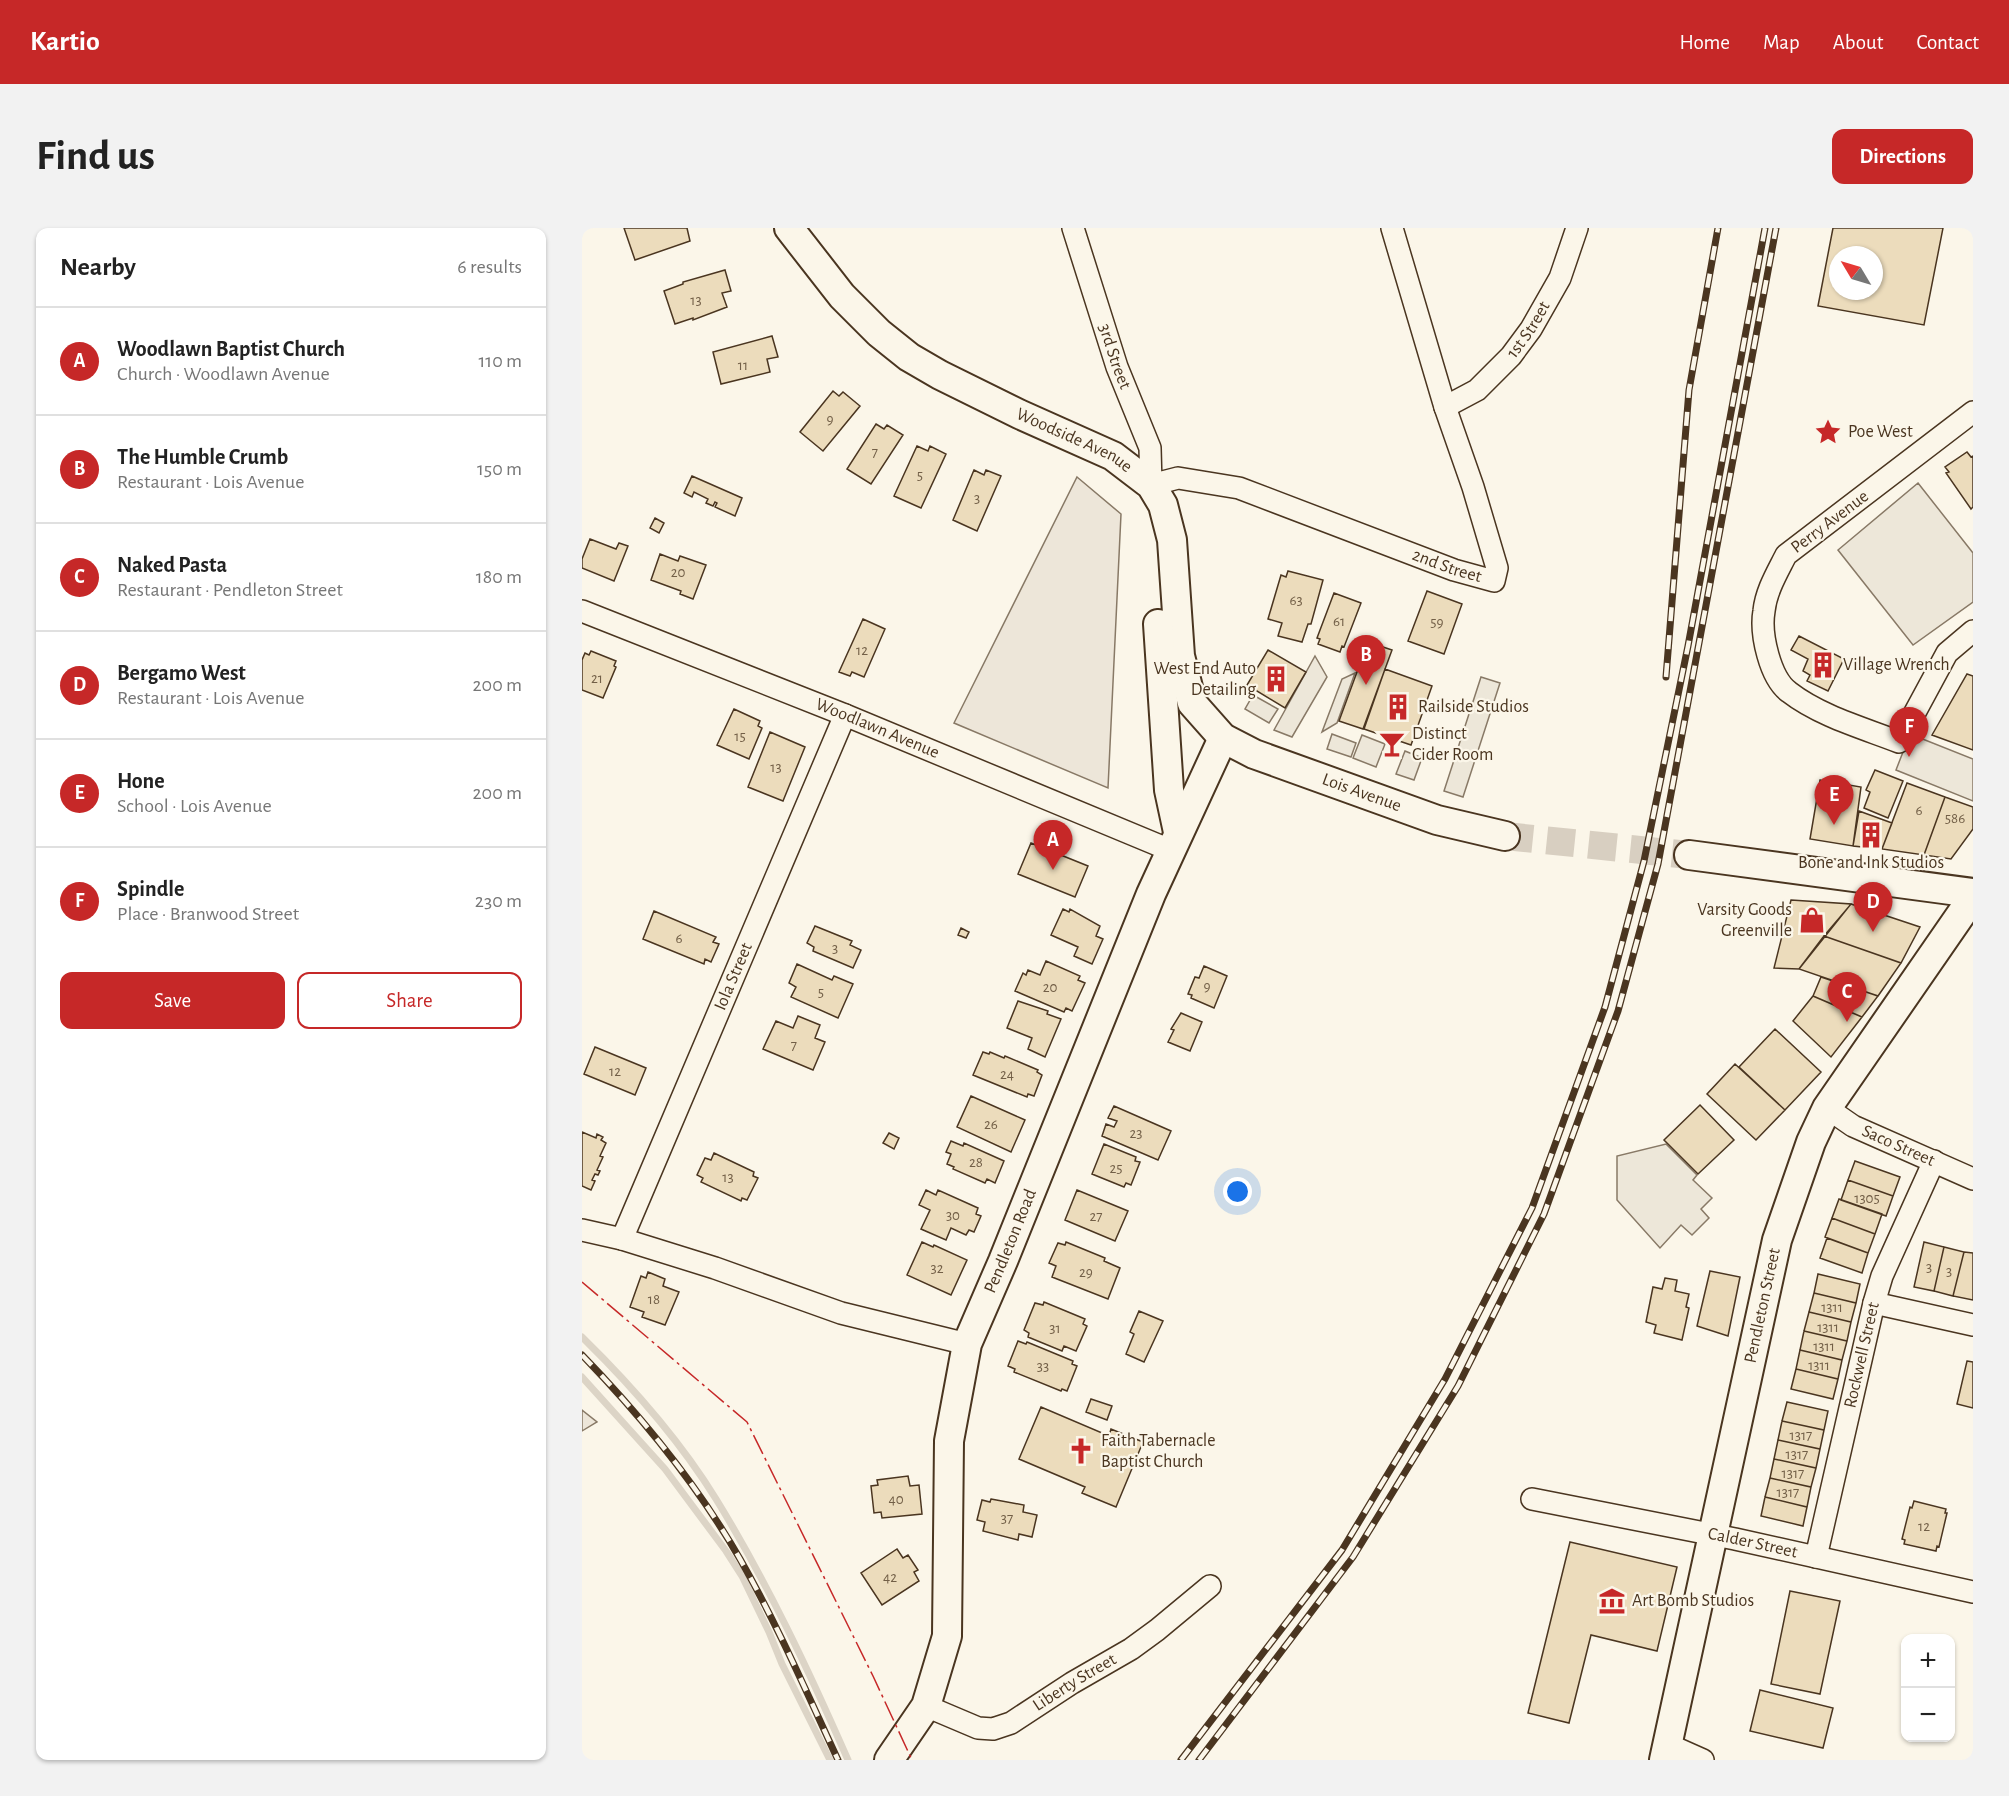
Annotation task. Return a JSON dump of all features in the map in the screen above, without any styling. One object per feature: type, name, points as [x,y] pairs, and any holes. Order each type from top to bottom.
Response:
[{"type":"street","name":"Woodside Avenue","points":[[789,228],[842,296],[879,333],[909,357],[1019,414],[1113,456],[1151,485],[1163,505],[1172,540],[1180,656],[1192,703],[1222,738]]},
{"type":"street","name":"3rd Street","points":[[1073,228],[1117,367],[1150,448],[1151,485]]},
{"type":"street","name":"2nd Street","points":[[1151,485],[1178,478],[1239,488],[1455,570],[1494,581],[1497,568],[1473,487],[1445,407],[1392,228]]},
{"type":"street","name":"1st Street","points":[[1445,407],[1477,390],[1511,356],[1531,329],[1552,294],[1569,255],[1577,228]]},
{"type":"street","name":"Perry Avenue","points":[[1973,412],[1786,555],[1772,582],[1763,612],[1771,666],[1788,691],[1829,715],[1899,742],[1947,653],[1973,632]]},
{"type":"street","points":[[1172,540],[1158,618],[1174,841]]},
{"type":"street","name":"Woodlawn Avenue","points":[[582,611],[1174,841]]},
{"type":"street","name":"Iola Street","points":[[622,1239],[845,715]]},
{"type":"street","name":"Lois Avenue","points":[[1222,738],[1254,754],[1437,820],[1505,836]]},
{"type":"street","name":"Pendleton Road","points":[[890,1759],[926,1706],[947,1636],[949,1441],[967,1344],[1174,841],[1222,738]]},
{"type":"street","points":[[1689,855],[1973,895]]},
{"type":"street","name":"Pendleton Street","points":[[1666,1752],[1777,1240],[1811,1142],[1827,1108],[1973,895]]},
{"type":"street","name":"Saco Street","points":[[1827,1108],[1853,1126],[1973,1179]]},
{"type":"street","name":"Rockwell Street","points":[[1816,1557],[1882,1276],[1934,1161]]},
{"type":"street","points":[[582,1230],[622,1239],[715,1268],[842,1313],[967,1344]]},
{"type":"street","points":[[1874,1303],[1973,1325]]},
{"type":"street","name":"Calder Street","points":[[1532,1499],[1712,1534],[1973,1592]]},
{"type":"street","name":"Liberty Street","points":[[926,1706],[978,1728],[993,1729],[1011,1723],[1072,1683],[1131,1649],[1209,1586]]},
{"type":"street","points":[[1666,1752],[1703,1760]]},
{"type":"shaded area","points":[[1077,477],[1121,514],[1108,788],[954,723]]},
{"type":"shaded area","points":[[1918,483],[1973,553],[1973,602],[1913,645],[1838,550]]},
{"type":"shaded area","points":[[1315,656],[1327,677],[1292,737],[1274,730]]},
{"type":"shaded area","points":[[1355,673],[1337,723],[1322,732],[1342,679]]},
{"type":"shaded area","points":[[1481,677],[1500,683],[1463,797],[1444,791]]},
{"type":"shaded area","points":[[1253,695],[1278,709],[1269,723],[1245,709]]},
{"type":"shaded area","points":[[1332,734],[1356,743],[1351,757],[1327,749]]},
{"type":"shaded area","points":[[1910,734],[1973,759],[1973,801],[1896,770]]},
{"type":"shaded area","points":[[1362,735],[1385,744],[1376,767],[1353,758]]},
{"type":"shaded area","points":[[1405,751],[1422,758],[1414,780],[1396,774]]},
{"type":"shaded area","points":[[1666,1144],[1697,1175],[1693,1180],[1712,1198],[1701,1209],[1709,1218],[1692,1235],[1681,1225],[1660,1248],[1617,1200],[1617,1156]]},
{"type":"shaded area","points":[[582,1410],[597,1422],[582,1431]]},
{"type":"building","points":[[624,228],[687,228],[690,241],[635,260]]},
{"type":"building","points":[[1833,228],[1943,228],[1924,325],[1818,306],[1829,249],[1829,300],[1883,300],[1883,246],[1830,246]]},
{"type":"building","points":[[725,270],[731,291],[722,293],[727,307],[675,324],[664,291],[683,284],[683,282]]},
{"type":"building","points":[[772,336],[778,357],[767,359],[770,372],[721,384],[713,352]]},
{"type":"building","points":[[833,391],[839,396],[843,392],[860,406],[823,451],[800,432]]},
{"type":"building","points":[[876,424],[884,429],[887,425],[903,435],[871,484],[847,469]]},
{"type":"building","points":[[917,446],[928,451],[930,446],[946,454],[921,508],[894,496]]},
{"type":"building","points":[[1967,452],[1971,457],[1973,456],[1973,507],[1971,509],[1946,473],[1949,472],[1945,467]]},
{"type":"building","points":[[974,470],[984,475],[986,470],[1001,476],[977,531],[953,520]]},
{"type":"building","points":[[692,476],[742,498],[735,516],[715,507],[717,503],[715,502],[713,506],[706,503],[708,499],[694,492],[692,497],[684,493]]},
{"type":"building","points":[[655,518],[664,523],[659,533],[650,528]]},
{"type":"building","points":[[590,539],[616,549],[619,543],[628,546],[614,581],[582,568],[582,559]]},
{"type":"building","points":[[660,554],[678,561],[680,556],[706,565],[693,599],[680,594],[681,591],[651,580]]},
{"type":"building","points":[[1288,571],[1323,580],[1311,624],[1308,624],[1302,642],[1278,636],[1282,623],[1268,619],[1281,575],[1286,577]]},
{"type":"building","points":[[1427,591],[1462,604],[1444,654],[1408,641]]},
{"type":"building","points":[[1334,593],[1361,603],[1340,652],[1318,644],[1320,639],[1317,638]]},
{"type":"building","points":[[863,619],[885,629],[864,677],[852,672],[850,676],[839,672]]},
{"type":"building","name":"Village Wrench","points":[[1799,636],[1844,659],[1828,691],[1807,681],[1810,675],[1803,671],[1808,659],[1791,650]]},
{"type":"building","points":[[1368,642],[1392,650],[1363,729],[1339,721]]},
{"type":"building","name":"West End Auto Detailing","points":[[1268,650],[1306,672],[1285,708],[1247,685]]},
{"type":"building","points":[[591,651],[616,661],[614,666],[616,667],[603,698],[582,690],[582,660],[585,653],[589,655]]},
{"type":"building","name":"Railside Studios","points":[[1385,669],[1432,686],[1411,745],[1364,729]]},
{"type":"building","points":[[1967,674],[1973,676],[1973,750],[1932,735]]},
{"type":"building","points":[[734,709],[760,721],[758,726],[762,728],[749,759],[717,745]]},
{"type":"building","points":[[770,732],[805,747],[783,801],[748,787]]},
{"type":"building","points":[[1875,770],[1903,781],[1888,818],[1864,808],[1870,792],[1866,790]]},
{"type":"building","points":[[1820,780],[1861,787],[1853,846],[1810,839]]},
{"type":"building","points":[[1907,783],[1945,797],[1924,855],[1882,849]]},
{"type":"building","points":[[1945,797],[1973,807],[1973,829],[1951,859],[1924,855]]},
{"type":"building","name":"Bone and Ink Studios","points":[[1859,811],[1892,823],[1882,849],[1853,846]]},
{"type":"building","points":[[1031,843],[1088,866],[1075,897],[1018,874]]},
{"type":"building","name":"Varsity Goods Greenville","points":[[1791,900],[1851,904],[1799,969],[1774,968]]},
{"type":"building","points":[[1851,904],[1920,927],[1901,963],[1824,936]]},
{"type":"building","points":[[1063,909],[1069,912],[1070,909],[1100,926],[1096,936],[1103,939],[1092,964],[1074,956],[1078,947],[1051,935]]},
{"type":"building","points":[[654,911],[716,937],[713,942],[719,944],[711,962],[705,959],[704,964],[643,939]]},
{"type":"building","points":[[815,926],[852,941],[850,945],[861,950],[853,968],[813,951],[814,947],[807,943]]},
{"type":"building","points":[[961,928],[969,932],[966,938],[958,935]]},
{"type":"building","points":[[1824,936],[1901,963],[1878,996],[1799,969]]},
{"type":"building","points":[[1046,961],[1080,976],[1078,980],[1085,983],[1072,1011],[1066,1008],[1064,1012],[1015,991],[1023,973],[1026,975],[1028,970],[1040,975]]},
{"type":"building","points":[[797,964],[832,980],[834,976],[853,984],[838,1018],[791,997],[796,987],[789,983]]},
{"type":"building","points":[[1204,966],[1227,976],[1214,1008],[1191,998],[1192,995],[1188,994],[1195,977],[1199,978]]},
{"type":"building","points":[[1821,977],[1878,996],[1862,1017],[1813,996]]},
{"type":"building","points":[[1813,996],[1862,1017],[1831,1057],[1793,1021]]},
{"type":"building","points":[[1018,1001],[1048,1011],[1047,1014],[1061,1019],[1045,1057],[1028,1049],[1032,1038],[1007,1028]]},
{"type":"building","points":[[1181,1013],[1202,1022],[1190,1051],[1168,1042],[1174,1030],[1171,1029]]},
{"type":"building","points":[[798,1016],[820,1025],[815,1038],[825,1042],[813,1070],[763,1049],[776,1021],[793,1028]]},
{"type":"building","points":[[1775,1029],[1821,1072],[1785,1110],[1739,1067]]},
{"type":"building","points":[[595,1047],[646,1068],[635,1095],[584,1074]]},
{"type":"building","points":[[983,1052],[989,1054],[990,1052],[1004,1058],[1005,1056],[1038,1070],[1037,1072],[1042,1075],[1034,1096],[1028,1094],[1027,1097],[973,1075]]},
{"type":"building","points":[[1735,1064],[1785,1110],[1756,1140],[1707,1094]]},
{"type":"building","points":[[971,1096],[1025,1120],[1011,1152],[957,1127]]},
{"type":"building","points":[[1700,1105],[1734,1140],[1698,1174],[1664,1140]]},
{"type":"building","points":[[1114,1106],[1171,1131],[1158,1160],[1102,1136],[1106,1124],[1114,1127],[1117,1121],[1108,1118]]},
{"type":"building","points":[[582,1132],[596,1138],[597,1134],[603,1137],[601,1140],[606,1143],[597,1170],[600,1171],[592,1180],[595,1181],[591,1190],[582,1186]]},
{"type":"building","points":[[889,1133],[899,1138],[894,1149],[883,1143]]},
{"type":"building","points":[[951,1141],[963,1146],[964,1143],[1004,1161],[995,1183],[987,1179],[985,1183],[947,1164],[951,1154],[946,1152]]},
{"type":"building","points":[[1104,1144],[1136,1157],[1135,1161],[1140,1162],[1131,1185],[1126,1183],[1124,1187],[1092,1174]]},
{"type":"building","points":[[714,1153],[754,1172],[753,1176],[758,1178],[747,1200],[742,1198],[741,1201],[701,1182],[703,1178],[697,1175],[705,1158],[711,1160]]},
{"type":"building","points":[[1855,1161],[1900,1177],[1893,1196],[1848,1180]]},
{"type":"building","points":[[1848,1180],[1893,1196],[1886,1216],[1841,1200]]},
{"type":"building","points":[[926,1190],[936,1195],[938,1190],[978,1208],[976,1214],[981,1216],[974,1232],[969,1230],[966,1235],[951,1228],[946,1240],[921,1229],[930,1210],[919,1205]]},
{"type":"building","points":[[1077,1190],[1128,1211],[1115,1241],[1065,1220]]},
{"type":"building","points":[[1839,1199],[1882,1214],[1875,1234],[1832,1218]]},
{"type":"building","points":[[1832,1218],[1875,1234],[1868,1253],[1825,1237]]},
{"type":"building","points":[[1827,1238],[1868,1253],[1862,1273],[1820,1258]]},
{"type":"building","points":[[922,1242],[967,1260],[951,1295],[907,1275]]},
{"type":"building","points":[[1066,1242],[1105,1258],[1104,1261],[1120,1268],[1108,1299],[1052,1277],[1056,1266],[1049,1263],[1058,1243],[1065,1245]]},
{"type":"building","points":[[1924,1242],[1944,1247],[1934,1291],[1914,1287]]},
{"type":"building","points":[[1944,1247],[1964,1252],[1953,1296],[1934,1291]]},
{"type":"building","points":[[1964,1252],[1973,1253],[1973,1300],[1953,1296]]},
{"type":"building","points":[[1710,1271],[1740,1277],[1728,1336],[1697,1326]]},
{"type":"building","points":[[648,1272],[665,1279],[663,1286],[679,1292],[665,1325],[642,1317],[644,1312],[630,1307],[641,1276],[646,1278]]},
{"type":"building","points":[[1818,1274],[1860,1284],[1856,1303],[1814,1293]]},
{"type":"building","points":[[1665,1278],[1677,1280],[1675,1291],[1689,1294],[1686,1307],[1689,1308],[1682,1340],[1654,1333],[1656,1325],[1646,1322],[1653,1287],[1662,1289]]},
{"type":"building","points":[[1814,1293],[1856,1303],[1851,1322],[1809,1312]]},
{"type":"building","points":[[1044,1302],[1085,1319],[1083,1324],[1087,1326],[1076,1351],[1064,1346],[1062,1351],[1028,1337],[1029,1333],[1024,1330],[1035,1303],[1043,1305]]},
{"type":"building","points":[[1139,1311],[1163,1321],[1144,1362],[1126,1354],[1134,1334],[1130,1332]]},
{"type":"building","points":[[1809,1312],[1851,1322],[1847,1341],[1804,1331]]},
{"type":"building","points":[[1804,1331],[1847,1341],[1842,1360],[1800,1350]]},
{"type":"building","points":[[1018,1341],[1026,1344],[1027,1342],[1073,1361],[1072,1364],[1077,1366],[1067,1391],[1062,1389],[1061,1391],[1014,1372],[1015,1369],[1008,1366]]},
{"type":"building","points":[[1800,1350],[1842,1360],[1838,1379],[1796,1369]]},
{"type":"building","points":[[1967,1361],[1973,1362],[1973,1408],[1957,1404]]},
{"type":"building","points":[[1796,1369],[1838,1379],[1833,1399],[1791,1389]]},
{"type":"building","points":[[1091,1399],[1112,1406],[1107,1420],[1086,1412]]},
{"type":"building","points":[[1787,1402],[1828,1411],[1824,1430],[1782,1421]]},
{"type":"building","name":"Faith Tabernacle Baptist Church","points":[[1041,1407],[1109,1436],[1111,1429],[1143,1442],[1116,1507],[1082,1493],[1085,1487],[1019,1459]]},
{"type":"building","points":[[1782,1421],[1824,1430],[1820,1449],[1778,1440]]},
{"type":"building","points":[[1778,1440],[1820,1449],[1816,1468],[1774,1459]]},
{"type":"building","points":[[1774,1459],[1816,1468],[1811,1487],[1770,1478]]},
{"type":"building","points":[[908,1476],[910,1486],[919,1485],[922,1514],[882,1518],[881,1512],[874,1513],[871,1486],[878,1485],[877,1480]]},
{"type":"building","points":[[1770,1478],[1811,1487],[1807,1507],[1765,1497]]},
{"type":"building","points":[[1765,1497],[1807,1507],[1803,1526],[1761,1516]]},
{"type":"building","points":[[991,1499],[1024,1505],[1023,1512],[1037,1515],[1032,1537],[1019,1534],[1018,1540],[983,1531],[985,1522],[977,1520],[982,1500],[990,1502]]},
{"type":"building","points":[[1914,1501],[1946,1509],[1939,1547],[1937,1546],[1936,1551],[1904,1544],[1905,1540],[1902,1539],[1910,1507],[1912,1508]]},
{"type":"building","name":"Art Bomb Studios","points":[[1570,1542],[1677,1567],[1657,1651],[1591,1635],[1569,1723],[1528,1713]]},
{"type":"building","points":[[897,1549],[903,1558],[908,1555],[918,1570],[914,1572],[919,1581],[882,1605],[861,1573]]},
{"type":"building","points":[[1790,1591],[1840,1601],[1820,1694],[1771,1684]]},
{"type":"building","points":[[1760,1690],[1833,1708],[1823,1748],[1750,1731]]},
{"type":"waterway","points":[[582,1337],[654,1414],[716,1499],[753,1562],[786,1627],[848,1760]]},
{"type":"waterway","points":[[582,1377],[665,1469],[726,1551],[742,1576],[782,1664],[830,1760]]},
{"type":"tunnel","points":[[1505,836],[1689,855]]},
{"type":"railway","points":[[1666,677],[1689,390],[1718,228]]},
{"type":"railway","points":[[1181,1760],[1342,1550],[1445,1379],[1532,1208],[1605,1007],[1644,861],[1688,646],[1765,228]]},
{"type":"railway","points":[[1199,1760],[1353,1557],[1458,1386],[1544,1214],[1618,1011],[1658,864],[1776,228]]},
{"type":"railway","points":[[582,1355],[647,1427],[706,1504],[767,1608],[838,1760]]},
{"type":"power","points":[[582,1282],[747,1422],[873,1676],[912,1760]]},
{"type":"place","name":"Poe West","points":[[1828,432]]},
{"type":"place","name":"Village Wrench","points":[[1823,665]]},
{"type":"place","name":"West End Auto Detailing","points":[[1276,679]]},
{"type":"place","name":"The Humble Crumb","points":[[1366,685]]},
{"type":"place","name":"Railside Studios","points":[[1398,707]]},
{"type":"place","name":"Distinct Cider Room","points":[[1392,744]]},
{"type":"place","name":"Spindle","points":[[1909,757]]},
{"type":"place","name":"Hone","points":[[1834,825]]},
{"type":"place","name":"Bone and Ink Studios","points":[[1871,835]]},
{"type":"place","name":"Woodlawn Baptist Church","points":[[1053,870]]},
{"type":"place","name":"Varsity Goods Greenville","points":[[1812,920]]},
{"type":"place","name":"Bergamo West","points":[[1873,932]]},
{"type":"place","name":"Naked Pasta","points":[[1847,1022]]},
{"type":"place","name":"Faith Tabernacle Baptist Church","points":[[1081,1451]]},
{"type":"place","name":"Art Bomb Studios","points":[[1612,1601]]}]
